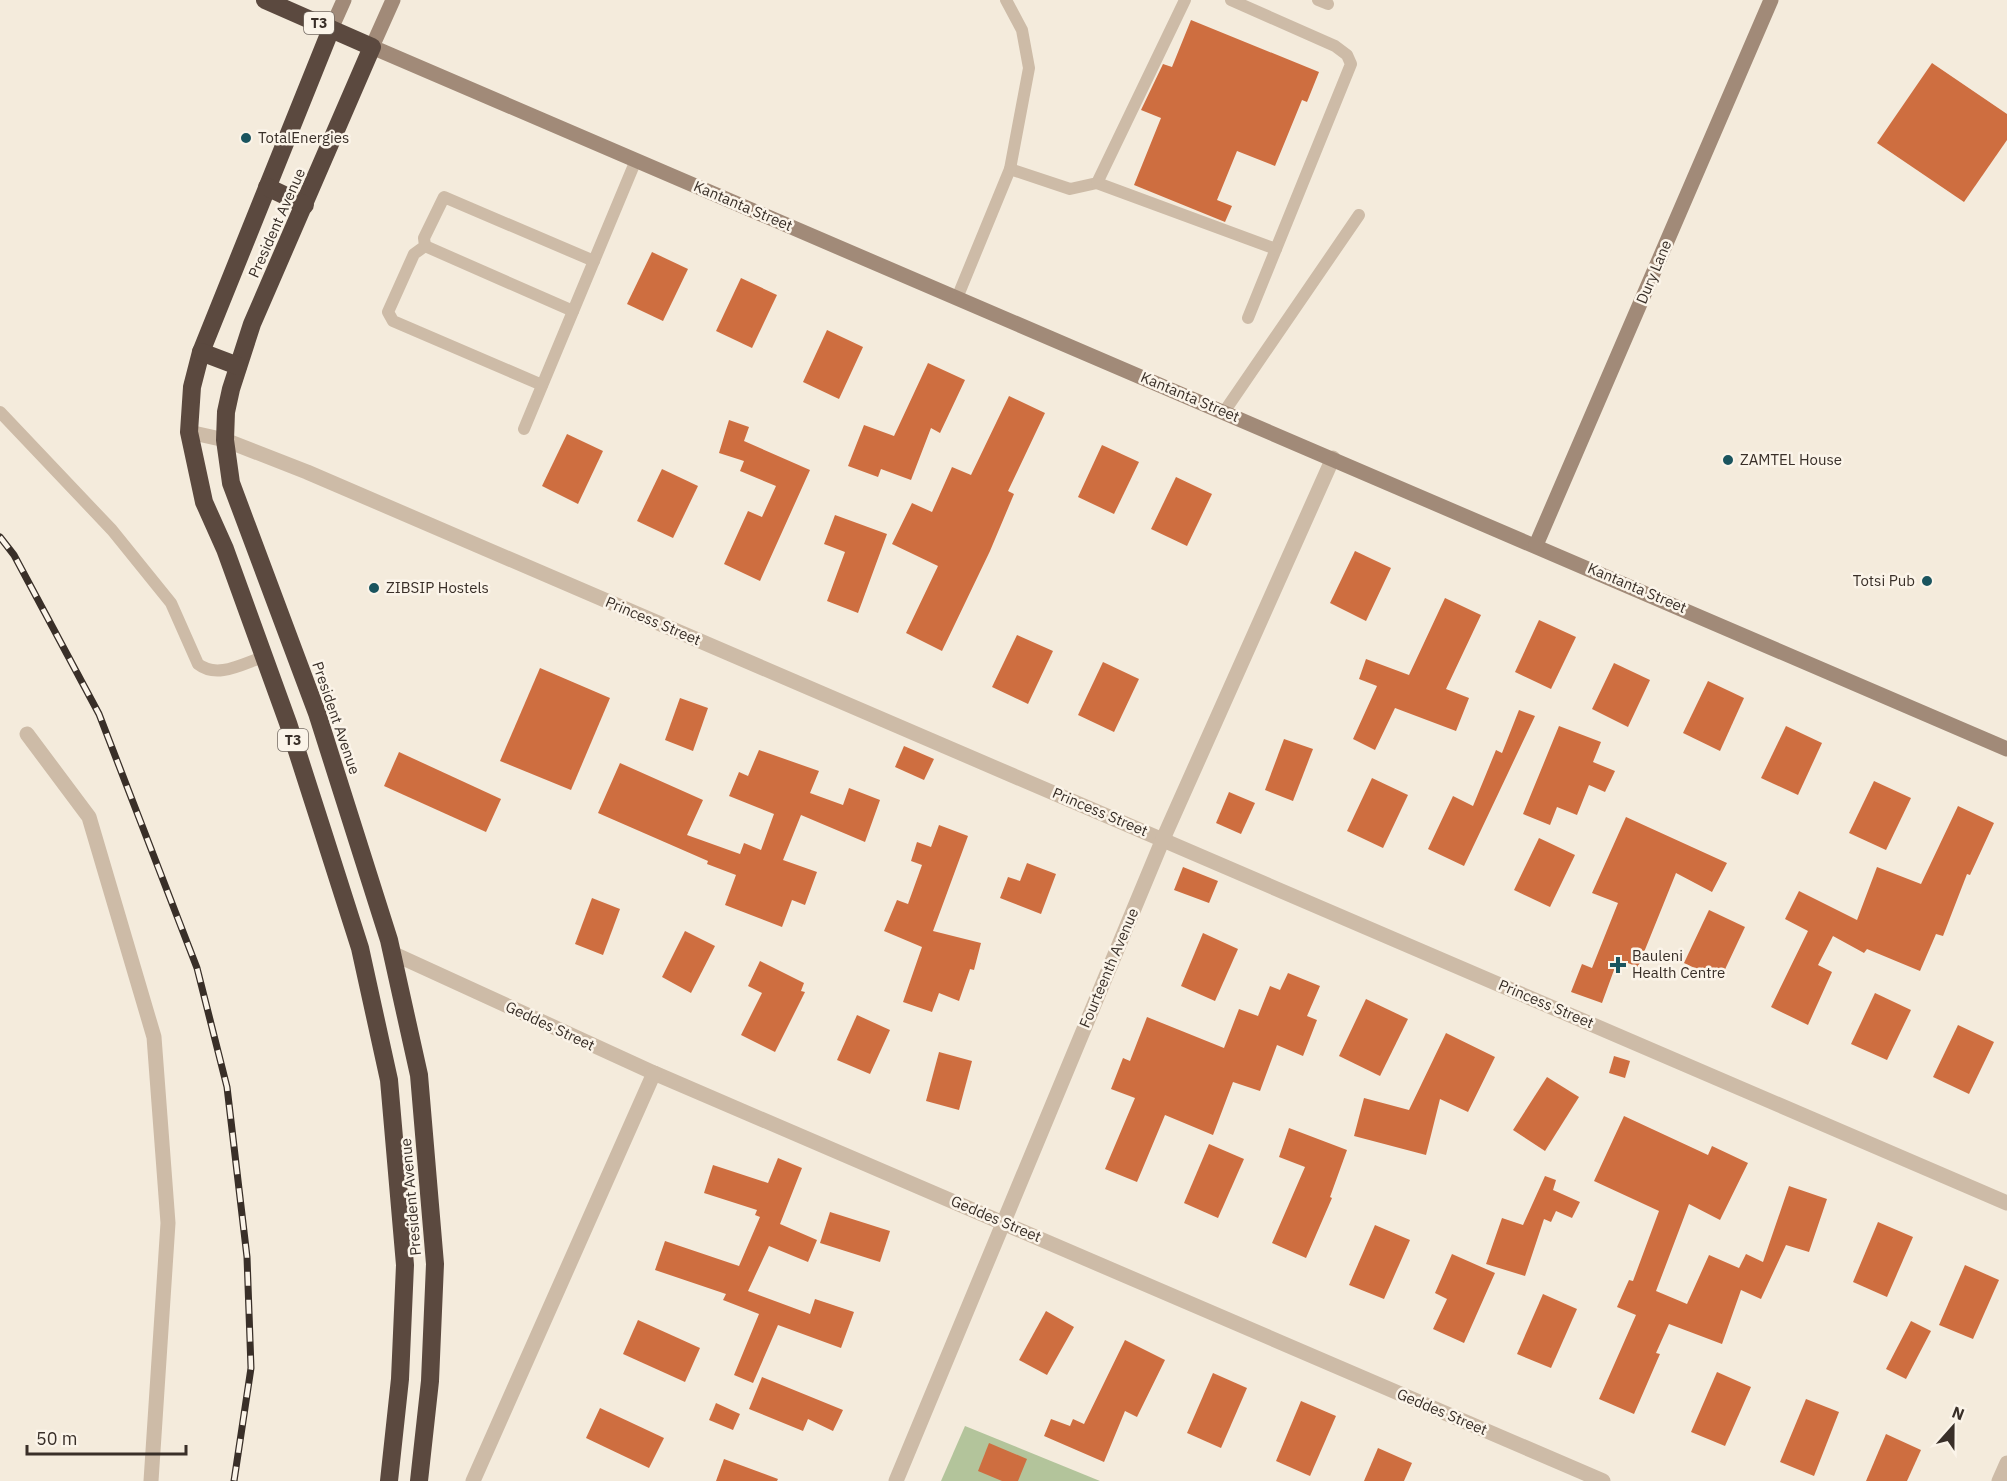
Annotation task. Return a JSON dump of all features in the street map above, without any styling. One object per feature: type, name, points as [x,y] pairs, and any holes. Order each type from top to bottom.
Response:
[{"type":"highway","name":"T3","points":[[265,0],[372,47]]},
{"type":"highway","name":"President Avenue","points":[[331,29],[201,352],[192,387],[189,432],[204,502],[225,549],[288,723],[360,948],[389,1080],[405,1265],[400,1378],[389,1481]]},
{"type":"highway","name":"President Avenue","points":[[372,47],[252,324],[226,412],[225,440],[231,483],[317,713],[392,952],[419,1075],[435,1264],[430,1381],[419,1481]]},
{"type":"highway","points":[[267,187],[305,205]]},
{"type":"highway","points":[[201,352],[238,366]]},
{"type":"street","name":"President Avenue","points":[[331,29],[344,0]]},
{"type":"street","name":"President Avenue","points":[[372,47],[393,0]]},
{"type":"street","name":"Dury Lane","points":[[1536,545],[1771,0]]},
{"type":"street","name":"Kantanta Street","points":[[372,47],[2007,749]]},
{"type":"street","name":"Princess Street","points":[[189,432],[225,440],[318,477],[2007,1203]]},
{"type":"street","name":"Fourteenth Avenue","points":[[896,1481],[1163,839],[1333,458]]},
{"type":"street","points":[[27,735],[89,818],[154,1037],[168,1223],[151,1481]]},
{"type":"street","name":"Geddes Street","points":[[392,952],[654,1073],[1603,1481]]},
{"type":"street","points":[[473,1481],[654,1073]]},
{"type":"street","points":[[1999,1481],[2007,1463]]},
{"type":"lane","points":[[957,298],[1010,169],[1029,68],[1022,30],[1006,0]]},
{"type":"lane","points":[[1097,183],[1104,173],[1185,0]]},
{"type":"lane","points":[[1231,0],[1335,46],[1347,55],[1351,64],[1248,318]]},
{"type":"lane","points":[[524,429],[636,160]]},
{"type":"lane","points":[[1010,169],[1070,189],[1097,183],[1276,249]]},
{"type":"lane","points":[[425,246],[424,238],[441,200],[447,197],[594,261]]},
{"type":"lane","points":[[1224,412],[1359,215]]},
{"type":"lane","points":[[425,246],[573,312]]},
{"type":"lane","points":[[425,246],[414,254],[388,312],[389,317],[542,385]]},
{"type":"lane","points":[[0,412],[112,530],[171,603],[198,664],[206,670],[215,672],[263,657]]},
{"type":"green space","points":[[965,1426],[1100,1481],[941,1481]]},
{"type":"building","points":[[1191,20],[1319,72],[1307,102],[1302,100],[1275,166],[1237,151],[1217,200],[1232,206],[1225,222],[1134,185],[1161,118],[1141,110],[1163,64],[1172,67]]},
{"type":"building","points":[[1932,63],[2007,114],[2007,140],[1964,202],[1877,143]]},
{"type":"building","points":[[652,252],[688,269],[663,321],[627,304]]},
{"type":"building","points":[[741,278],[777,295],[752,348],[716,331]]},
{"type":"building","points":[[827,330],[863,347],[839,399],[803,382]]},
{"type":"building","points":[[928,363],[965,380],[940,433],[931,428],[911,480],[881,469],[878,477],[848,466],[864,425],[894,436]]},
{"type":"building","points":[[1009,396],[1045,413],[1008,491],[1014,494],[990,551],[942,651],[906,633],[938,566],[892,544],[912,503],[932,512],[952,467],[971,475]]},
{"type":"building","points":[[729,420],[749,427],[744,441],[810,470],[760,581],[724,564],[748,511],[762,517],[776,486],[740,471],[744,461],[719,453]]},
{"type":"building","points":[[567,434],[603,451],[578,504],[542,486]]},
{"type":"building","points":[[1102,445],[1139,462],[1114,514],[1078,497]]},
{"type":"building","points":[[662,469],[698,486],[673,538],[637,521]]},
{"type":"building","points":[[1176,477],[1212,494],[1187,546],[1151,529]]},
{"type":"building","points":[[835,515],[887,534],[858,613],[827,601],[845,552],[824,544]]},
{"type":"building","points":[[1355,551],[1391,568],[1366,621],[1330,603]]},
{"type":"building","points":[[1445,598],[1481,615],[1446,689],[1469,698],[1456,731],[1395,708],[1375,750],[1353,739],[1377,686],[1359,679],[1366,659],[1409,675]]},
{"type":"building","points":[[1539,620],[1576,637],[1551,689],[1515,672]]},
{"type":"building","points":[[1017,635],[1053,651],[1028,704],[992,687]]},
{"type":"building","points":[[1103,662],[1139,679],[1114,732],[1078,715]]},
{"type":"building","points":[[1614,663],[1650,680],[1628,727],[1592,709]]},
{"type":"building","points":[[540,668],[610,698],[571,790],[500,761]]},
{"type":"building","points":[[1708,681],[1744,698],[1720,751],[1683,733]]},
{"type":"building","points":[[680,698],[708,708],[693,751],[665,740]]},
{"type":"building","points":[[1519,710],[1535,716],[1464,866],[1428,849],[1453,796],[1473,806],[1496,750],[1502,753]]},
{"type":"building","points":[[1559,726],[1601,742],[1593,762],[1615,771],[1605,792],[1589,785],[1577,815],[1557,807],[1550,825],[1523,814]]},
{"type":"building","points":[[1786,726],[1822,743],[1798,795],[1761,778]]},
{"type":"building","points":[[1284,739],[1313,749],[1293,801],[1265,790]]},
{"type":"building","points":[[904,746],[934,759],[924,780],[895,767]]},
{"type":"building","points":[[759,750],[819,771],[810,793],[843,805],[849,788],[880,800],[865,842],[801,815],[783,860],[817,872],[805,905],[792,900],[782,927],[725,905],[736,875],[707,864],[708,861],[598,813],[620,763],[703,800],[687,835],[740,854],[744,843],[761,850],[774,814],[729,796],[739,772],[748,776]]},
{"type":"building","points":[[399,752],[501,799],[486,832],[384,786]]},
{"type":"building","points":[[1372,778],[1408,795],[1383,848],[1347,831]]},
{"type":"building","points":[[1874,781],[1911,798],[1886,850],[1849,833]]},
{"type":"building","points":[[1229,792],[1255,803],[1241,834],[1216,823]]},
{"type":"building","points":[[1958,806],[1994,823],[1970,875],[1967,874],[1943,936],[1936,934],[1920,971],[1867,949],[1864,953],[1833,936],[1818,965],[1832,972],[1808,1025],[1771,1007],[1808,931],[1785,919],[1799,891],[1857,920],[1877,867],[1921,884]]},
{"type":"building","points":[[1626,817],[1727,863],[1712,892],[1676,873],[1638,967],[1618,959],[1602,1003],[1571,992],[1582,964],[1592,968],[1618,903],[1592,893]]},
{"type":"building","points":[[939,825],[968,836],[933,931],[981,943],[974,970],[970,969],[959,1001],[939,993],[932,1012],[903,1002],[922,947],[884,931],[897,900],[908,904],[922,865],[911,861],[917,842],[931,847]]},
{"type":"building","points":[[1539,838],[1575,855],[1550,907],[1514,890]]},
{"type":"building","points":[[1027,863],[1056,874],[1041,914],[1000,898],[1008,877],[1020,881]]},
{"type":"building","points":[[1183,867],[1218,881],[1209,903],[1174,890]]},
{"type":"building","points":[[592,898],[620,909],[603,955],[575,944]]},
{"type":"building","points":[[1709,910],[1745,927],[1720,980],[1684,963]]},
{"type":"building","points":[[685,931],[715,946],[691,993],[662,977]]},
{"type":"building","points":[[1203,933],[1238,949],[1215,1001],[1181,986]]},
{"type":"building","points":[[760,961],[804,983],[801,991],[805,992],[775,1052],[741,1035],[762,993],[748,986]]},
{"type":"building","points":[[1288,973],[1320,986],[1307,1016],[1317,1020],[1303,1056],[1277,1045],[1260,1091],[1233,1082],[1213,1135],[1165,1115],[1137,1182],[1105,1169],[1135,1098],[1111,1089],[1123,1058],[1130,1061],[1147,1017],[1224,1048],[1239,1009],[1258,1016],[1270,986],[1280,990]]},
{"type":"building","points":[[1875,993],[1911,1010],[1887,1060],[1851,1044]]},
{"type":"building","points":[[1366,999],[1408,1019],[1380,1076],[1339,1056]]},
{"type":"building","points":[[857,1015],[890,1030],[870,1074],[837,1060]]},
{"type":"building","points":[[1958,1025],[1994,1042],[1969,1094],[1933,1077]]},
{"type":"building","points":[[1446,1033],[1495,1057],[1468,1112],[1440,1099],[1426,1155],[1354,1136],[1364,1098],[1409,1110]]},
{"type":"building","points":[[939,1052],[972,1061],[959,1110],[926,1101]]},
{"type":"building","points":[[1614,1056],[1630,1061],[1625,1078],[1609,1073]]},
{"type":"building","points":[[1547,1077],[1579,1097],[1545,1151],[1513,1130]]},
{"type":"building","points":[[1624,1116],[1708,1155],[1712,1146],[1748,1163],[1720,1220],[1689,1204],[1656,1291],[1687,1304],[1709,1255],[1739,1268],[1746,1254],[1763,1262],[1789,1186],[1827,1199],[1809,1252],[1786,1245],[1761,1299],[1741,1290],[1722,1344],[1669,1324],[1656,1353],[1660,1354],[1634,1414],[1599,1399],[1636,1315],[1617,1307],[1629,1280],[1633,1281],[1659,1211],[1594,1181]]},
{"type":"building","points":[[1289,1128],[1347,1150],[1330,1197],[1332,1198],[1306,1258],[1272,1243],[1305,1167],[1279,1157]]},
{"type":"building","points":[[1209,1144],[1244,1159],[1218,1218],[1184,1203]]},
{"type":"building","points":[[778,1158],[802,1168],[780,1224],[817,1240],[808,1262],[769,1246],[748,1291],[810,1314],[815,1299],[854,1312],[841,1348],[778,1325],[753,1383],[734,1375],[759,1314],[723,1300],[726,1294],[655,1270],[665,1241],[739,1266],[760,1217],[755,1215],[757,1210],[704,1193],[713,1165],[768,1183]]},
{"type":"building","points":[[1545,1176],[1556,1180],[1553,1190],[1580,1202],[1572,1218],[1556,1211],[1551,1222],[1544,1219],[1525,1276],[1486,1264],[1502,1218],[1523,1225]]},
{"type":"building","points":[[830,1212],[890,1231],[880,1262],[820,1243]]},
{"type":"building","points":[[1878,1222],[1913,1237],[1887,1297],[1853,1282]]},
{"type":"building","points":[[1375,1225],[1410,1240],[1384,1299],[1349,1285]]},
{"type":"building","points":[[1452,1254],[1495,1273],[1464,1343],[1433,1329],[1447,1299],[1435,1293]]},
{"type":"building","points":[[1965,1265],[1999,1280],[1973,1339],[1939,1325]]},
{"type":"building","points":[[1543,1294],[1577,1309],[1551,1368],[1517,1354]]},
{"type":"building","points":[[1046,1311],[1074,1327],[1047,1375],[1019,1360]]},
{"type":"building","points":[[638,1320],[700,1348],[685,1382],[623,1354]]},
{"type":"building","points":[[1911,1321],[1931,1331],[1906,1379],[1886,1369]]},
{"type":"building","points":[[1125,1340],[1165,1360],[1137,1417],[1125,1411],[1104,1462],[1044,1436],[1051,1419],[1070,1426],[1073,1419],[1084,1424]]},
{"type":"building","points":[[1717,1372],[1751,1387],[1725,1446],[1691,1432]]},
{"type":"building","points":[[1213,1373],[1247,1388],[1221,1448],[1187,1433]]},
{"type":"building","points":[[762,1377],[843,1410],[833,1431],[808,1419],[803,1431],[749,1409]]},
{"type":"building","points":[[1806,1399],[1839,1412],[1814,1476],[1780,1462]]},
{"type":"building","points":[[1301,1401],[1336,1416],[1310,1476],[1276,1461]]},
{"type":"building","points":[[716,1403],[740,1414],[733,1430],[709,1420]]},
{"type":"building","points":[[600,1408],[664,1438],[649,1468],[586,1438]]},
{"type":"building","points":[[1886,1434],[1921,1450],[1907,1481],[1866,1481]]},
{"type":"building","points":[[989,1443],[1027,1459],[1018,1481],[1002,1481],[978,1471]]},
{"type":"building","points":[[1378,1448],[1412,1463],[1404,1481],[1364,1481]]},
{"type":"building","points":[[724,1459],[778,1479],[777,1481],[716,1481]]},
{"type":"railway","points":[[0,537],[14,555],[99,714],[197,968],[227,1087],[247,1257],[251,1368],[234,1481]]},
{"type":"place","name":"TotalEnergies","points":[[246,138]]},
{"type":"place","name":"ZAMTEL House","points":[[1728,460]]},
{"type":"place","name":"Totsi Pub","points":[[1927,581]]},
{"type":"place","name":"ZIBSIP Hostels","points":[[374,588]]},
{"type":"place","name":"Bauleni Health Centre","points":[[1618,965]]}]
